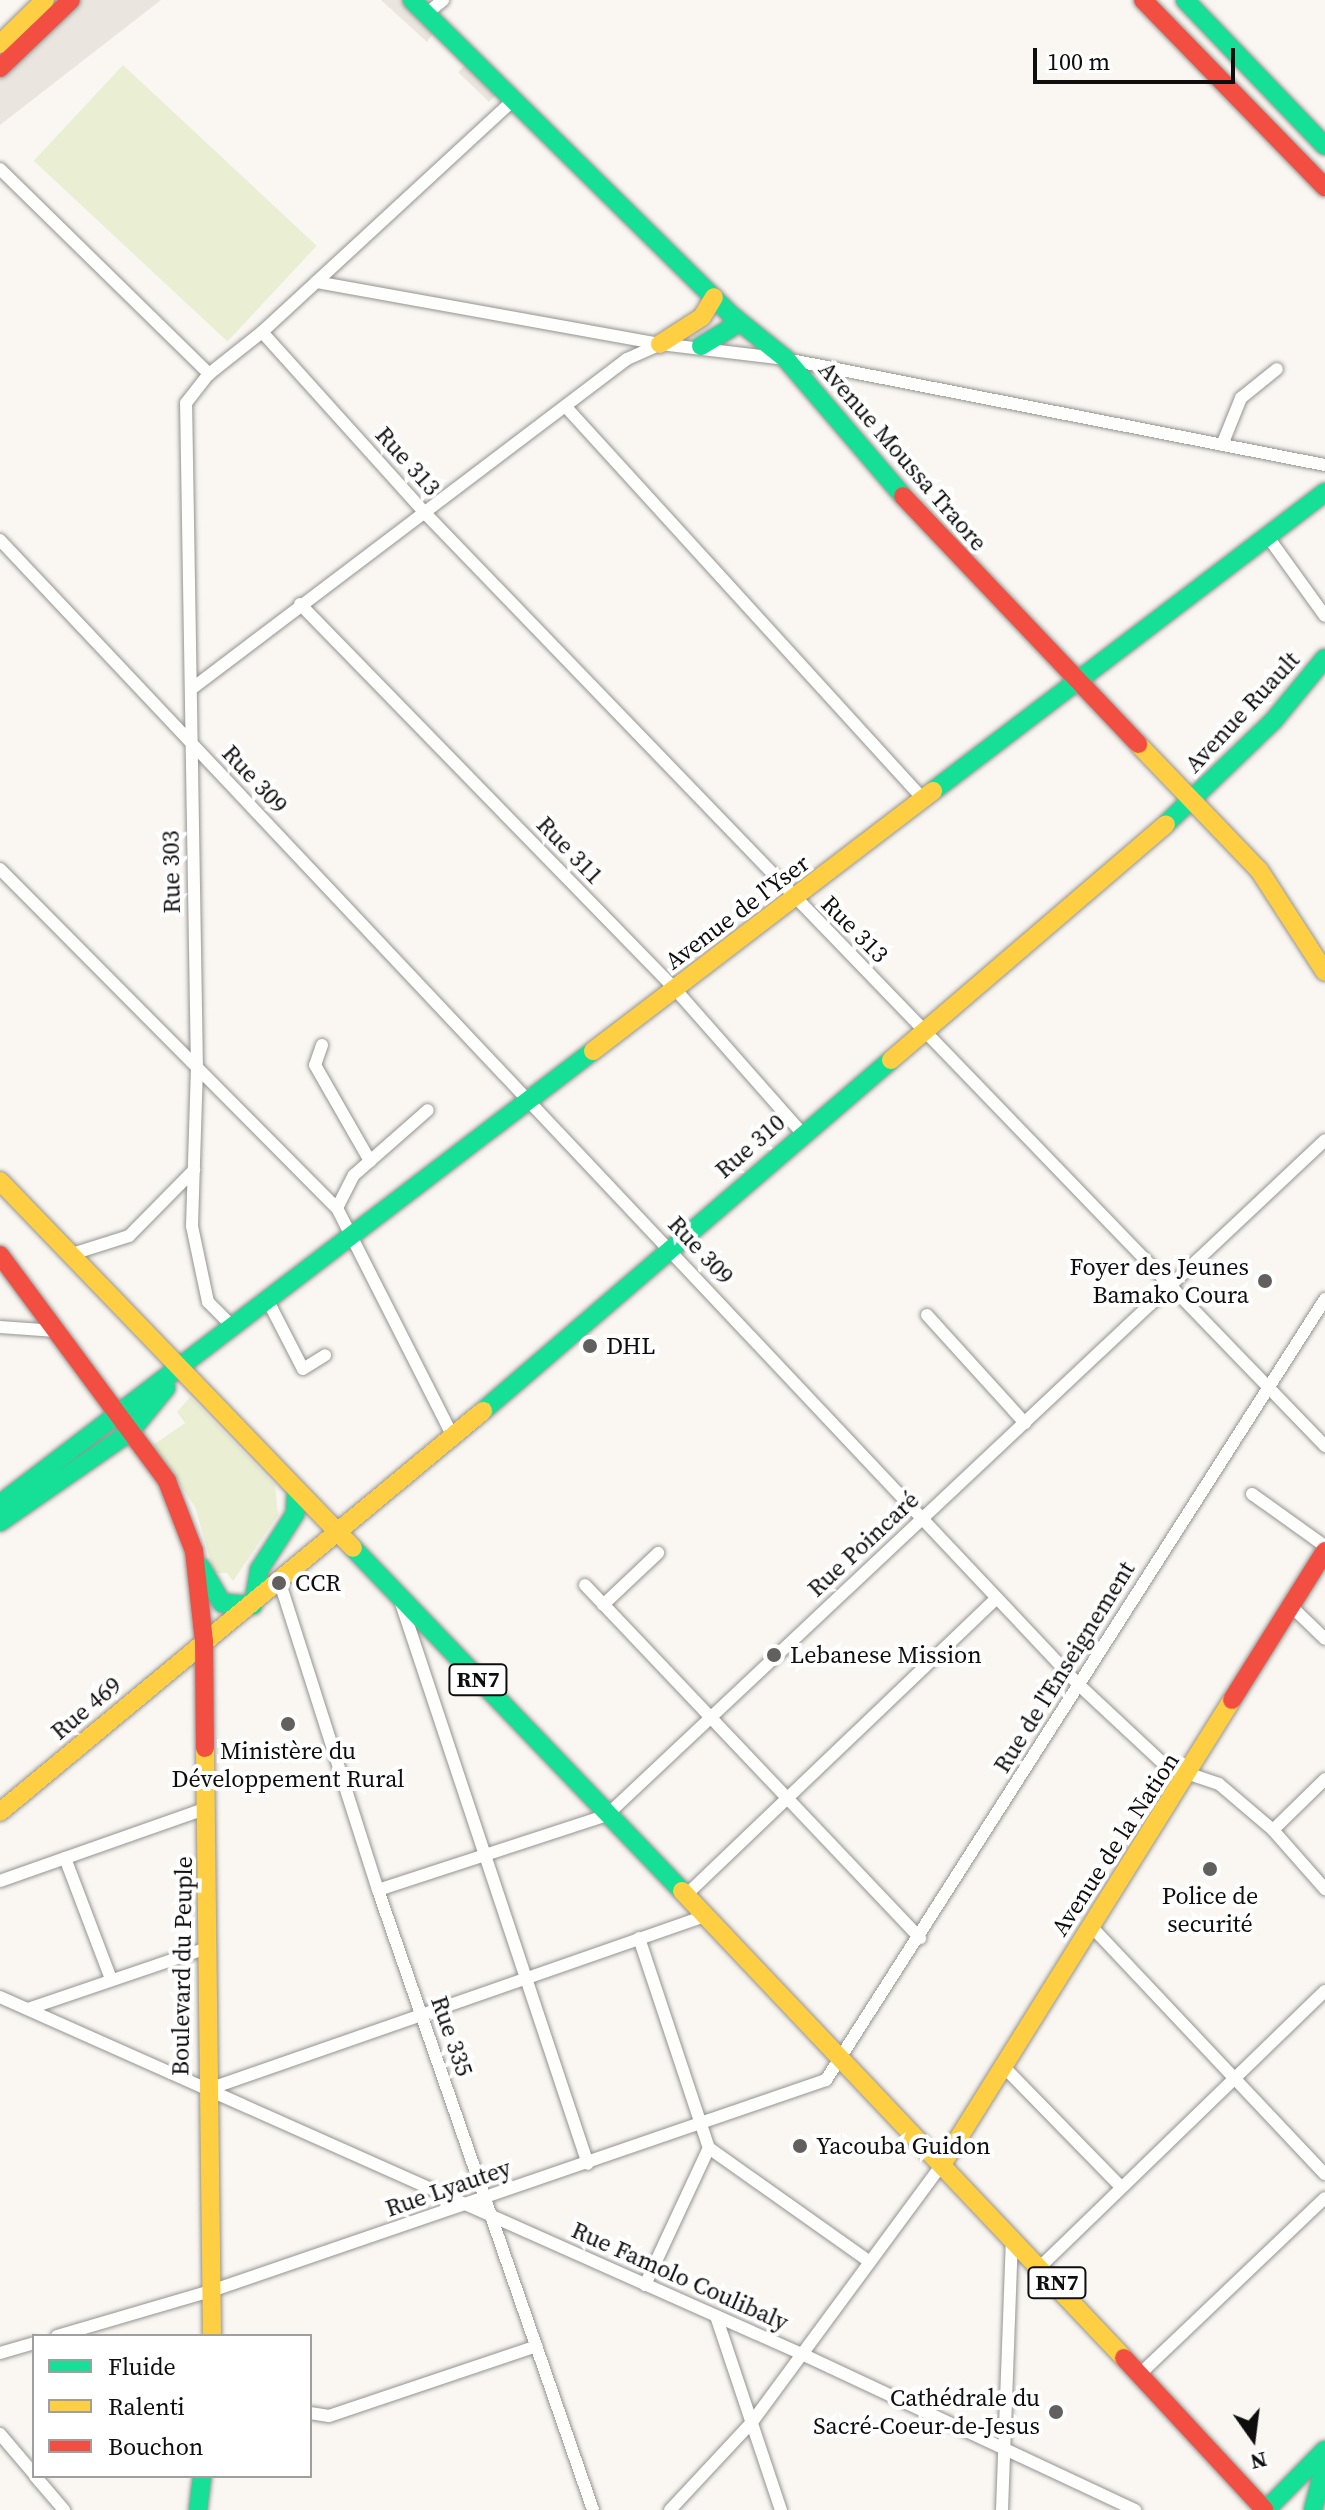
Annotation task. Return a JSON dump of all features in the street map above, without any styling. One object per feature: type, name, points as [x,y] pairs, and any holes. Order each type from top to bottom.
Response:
[{"type":"street","points":[[0,44],[45,0]]},
{"type":"street","points":[[0,68],[71,0]]},
{"type":"street","name":"Avenue Moussa Traore","points":[[412,0],[735,318],[786,359],[933,531],[1195,799],[1259,870],[1325,972]]},
{"type":"street","points":[[426,14],[443,0]]},
{"type":"street","points":[[1143,0],[1325,187]]},
{"type":"street","points":[[1185,0],[1325,146]]},
{"type":"street","points":[[0,169],[209,374],[262,332],[513,100]]},
{"type":"street","points":[[316,282],[660,344],[701,346],[786,359],[1325,465]]},
{"type":"street","points":[[194,687],[627,359],[660,344],[702,317],[714,297]]},
{"type":"street","points":[[701,346],[719,337],[735,318]]},
{"type":"street","name":"Rue 313","points":[[262,332],[424,512],[794,899],[1271,1386],[1325,1446]]},
{"type":"street","points":[[1222,445],[1241,398],[1277,369]]},
{"type":"street","name":"Rue 303","points":[[209,374],[186,403],[194,687],[190,742],[197,1070],[192,1226],[200,1280],[208,1302],[234,1328]]},
{"type":"street","points":[[566,407],[924,800]]},
{"type":"street","name":"Avenue de l'Yser","points":[[180,1370],[1325,492]]},
{"type":"street","points":[[1268,537],[1325,616]]},
{"type":"street","name":"Rue 309","points":[[0,540],[1078,1684],[1166,1766],[1219,1784],[1273,1830],[1325,1889]]},
{"type":"street","name":"Rue 311","points":[[300,604],[675,989],[802,1133]]},
{"type":"street","name":"Avenue Ruault","points":[[1195,799],[1274,720],[1325,658]]},
{"type":"street","name":"Rue 310","points":[[280,1583],[1195,799]]},
{"type":"street","points":[[0,869],[337,1208],[453,1437]]},
{"type":"street","points":[[322,1045],[315,1065],[370,1161]]},
{"type":"street","points":[[337,1208],[354,1175],[428,1110]]},
{"type":"street","name":"Rue Poincaré","points":[[378,1890],[607,1815],[1325,1140]]},
{"type":"street","points":[[69,1255],[129,1236],[194,1170]]},
{"type":"street","name":"RN7","points":[[0,1181],[296,1493],[339,1533],[943,2163],[1266,2510]]},
{"type":"street","points":[[0,1255],[167,1481],[194,1551],[222,1603],[253,1605],[259,1570],[295,1514],[296,1493]]},
{"type":"street","name":"Rue de l'Enseignement","points":[[842,2059],[1325,1299]]},
{"type":"street","points":[[268,1301],[303,1369],[325,1355]]},
{"type":"street","points":[[927,1315],[1025,1423]]},
{"type":"street","points":[[0,1327],[56,1331]]},
{"type":"street","points":[[0,1504],[180,1370]]},
{"type":"street","points":[[0,1522],[130,1432],[180,1370]]},
{"type":"street","points":[[1252,1494],[1325,1549]]},
{"type":"street","name":"Avenue de la Nation","points":[[943,2163],[1090,1925],[1190,1774],[1325,1549]]},
{"type":"street","name":"Boulevard du Peuple","points":[[194,1551],[204,1641],[210,1947],[205,2090],[212,2334]]},
{"type":"street","points":[[603,1605],[658,1553]]},
{"type":"street","name":"Rue 469","points":[[0,1812],[204,1641],[280,1583]]},
{"type":"street","name":"Rue 335","points":[[280,1583],[378,1890],[591,2505]]},
{"type":"street","points":[[585,1585],[708,1720],[920,1938]]},
{"type":"street","points":[[398,1596],[588,2164]]},
{"type":"street","points":[[686,1895],[997,1598]]},
{"type":"street","points":[[1291,1606],[1325,1639]]},
{"type":"street","points":[[1273,1830],[1325,1779]]},
{"type":"street","points":[[0,1881],[207,1808]]},
{"type":"street","points":[[65,1858],[111,1979]]},
{"type":"street","points":[[205,2090],[705,1916]]},
{"type":"street","points":[[1090,1925],[1325,2174]]},
{"type":"street","points":[[639,1938],[709,2148],[870,2262]]},
{"type":"street","points":[[28,2009],[210,1947]]},
{"type":"street","points":[[1041,2266],[1325,1991]]},
{"type":"street","name":"Rue Famolo Coulibaly","points":[[0,1997],[802,2354],[1135,2510]]},
{"type":"street","name":"Rue Lyautey","points":[[64,2334],[211,2291],[820,2084],[842,2059]]},
{"type":"street","points":[[1003,2066],[1121,2187]]},
{"type":"street","points":[[645,2285],[709,2148]]},
{"type":"street","points":[[670,2510],[752,2422],[943,2163]]},
{"type":"street","points":[[1140,2374],[1325,2198]]},
{"type":"street","points":[[1002,2510],[1012,2237]]},
{"type":"street","points":[[716,2316],[781,2510]]},
{"type":"street","points":[[0,2353],[32,2344]]},
{"type":"street","points":[[312,2413],[329,2416],[537,2346]]},
{"type":"street","points":[[0,2434],[32,2471]]},
{"type":"street","points":[[1266,2510],[1325,2450]]},
{"type":"street","points":[[1313,2510],[1325,2464]]},
{"type":"street","points":[[37,2478],[64,2510]]},
{"type":"street","points":[[198,2510],[202,2478]]},
{"type":"street","points":[[579,2510],[591,2505]]},
{"type":"green space","points":[[123,65],[317,246],[227,342],[34,161]]},
{"type":"green space","points":[[190,1397],[275,1485],[278,1515],[233,1581],[227,1573],[214,1573],[195,1507],[153,1445],[185,1423],[177,1412]]},
{"type":"shaded area","points":[[71,0],[161,0],[0,125],[0,71]]},
{"type":"shaded area","points":[[381,0],[404,0],[436,29],[427,42]]},
{"type":"shaded area","points":[[470,60],[501,90],[489,102],[458,72]]},
{"type":"traffic: fast","points":[[412,0],[735,318],[786,359],[903,496]]},
{"type":"traffic: fast","points":[[1185,0],[1325,146]]},
{"type":"traffic: fast","points":[[701,346],[731,328],[735,318]]},
{"type":"traffic: fast","points":[[933,791],[1325,492]]},
{"type":"traffic: fast","points":[[1166,824],[1274,720],[1325,658]]},
{"type":"traffic: fast","points":[[0,1504],[593,1051]]},
{"type":"traffic: fast","points":[[483,1411],[891,1060]]},
{"type":"traffic: fast","points":[[0,1522],[130,1432],[166,1388]]},
{"type":"traffic: fast","points":[[201,1567],[222,1603],[253,1605],[259,1570],[295,1514],[296,1493]]},
{"type":"traffic: fast","points":[[353,1548],[682,1891]]},
{"type":"traffic: fast","points":[[1266,2510],[1325,2450]]},
{"type":"traffic: fast","points":[[1313,2510],[1325,2464]]},
{"type":"traffic: fast","points":[[198,2510],[202,2478]]},
{"type":"traffic: slow","points":[[0,44],[45,0]]},
{"type":"traffic: slow","points":[[660,344],[702,317],[714,297]]},
{"type":"traffic: slow","points":[[1138,744],[1259,870],[1325,972]]},
{"type":"traffic: slow","points":[[593,1051],[933,791]]},
{"type":"traffic: slow","points":[[891,1060],[1166,824]]},
{"type":"traffic: slow","points":[[0,1181],[353,1548]]},
{"type":"traffic: slow","points":[[0,1812],[483,1411]]},
{"type":"traffic: slow","points":[[943,2163],[1232,1700]]},
{"type":"traffic: slow","points":[[205,1748],[212,2334]]},
{"type":"traffic: slow","points":[[682,1891],[1124,2358]]},
{"type":"traffic: jam","points":[[0,68],[71,0]]},
{"type":"traffic: jam","points":[[1143,0],[1325,187]]},
{"type":"traffic: jam","points":[[903,496],[1138,744]]},
{"type":"traffic: jam","points":[[0,1255],[167,1481],[194,1551],[204,1641],[205,1748]]},
{"type":"traffic: jam","points":[[1232,1700],[1325,1551]]},
{"type":"traffic: jam","points":[[1124,2358],[1265,2510]]},
{"type":"place","name":"Foyer des Jeunes Bamako Coura","points":[[1265,1281]]},
{"type":"place","name":"DHL","points":[[590,1346]]},
{"type":"place","name":"CCR","points":[[279,1583]]},
{"type":"place","name":"Lebanese Mission","points":[[774,1655]]},
{"type":"place","name":"Ministère du Développement Rural","points":[[288,1724]]},
{"type":"place","name":"Police de securité","points":[[1210,1869]]},
{"type":"place","name":"Yacouba Guidon","points":[[800,2146]]},
{"type":"place","name":"Cathédrale du Sacré-Coeur-de-Jesus","points":[[1056,2412]]}]
